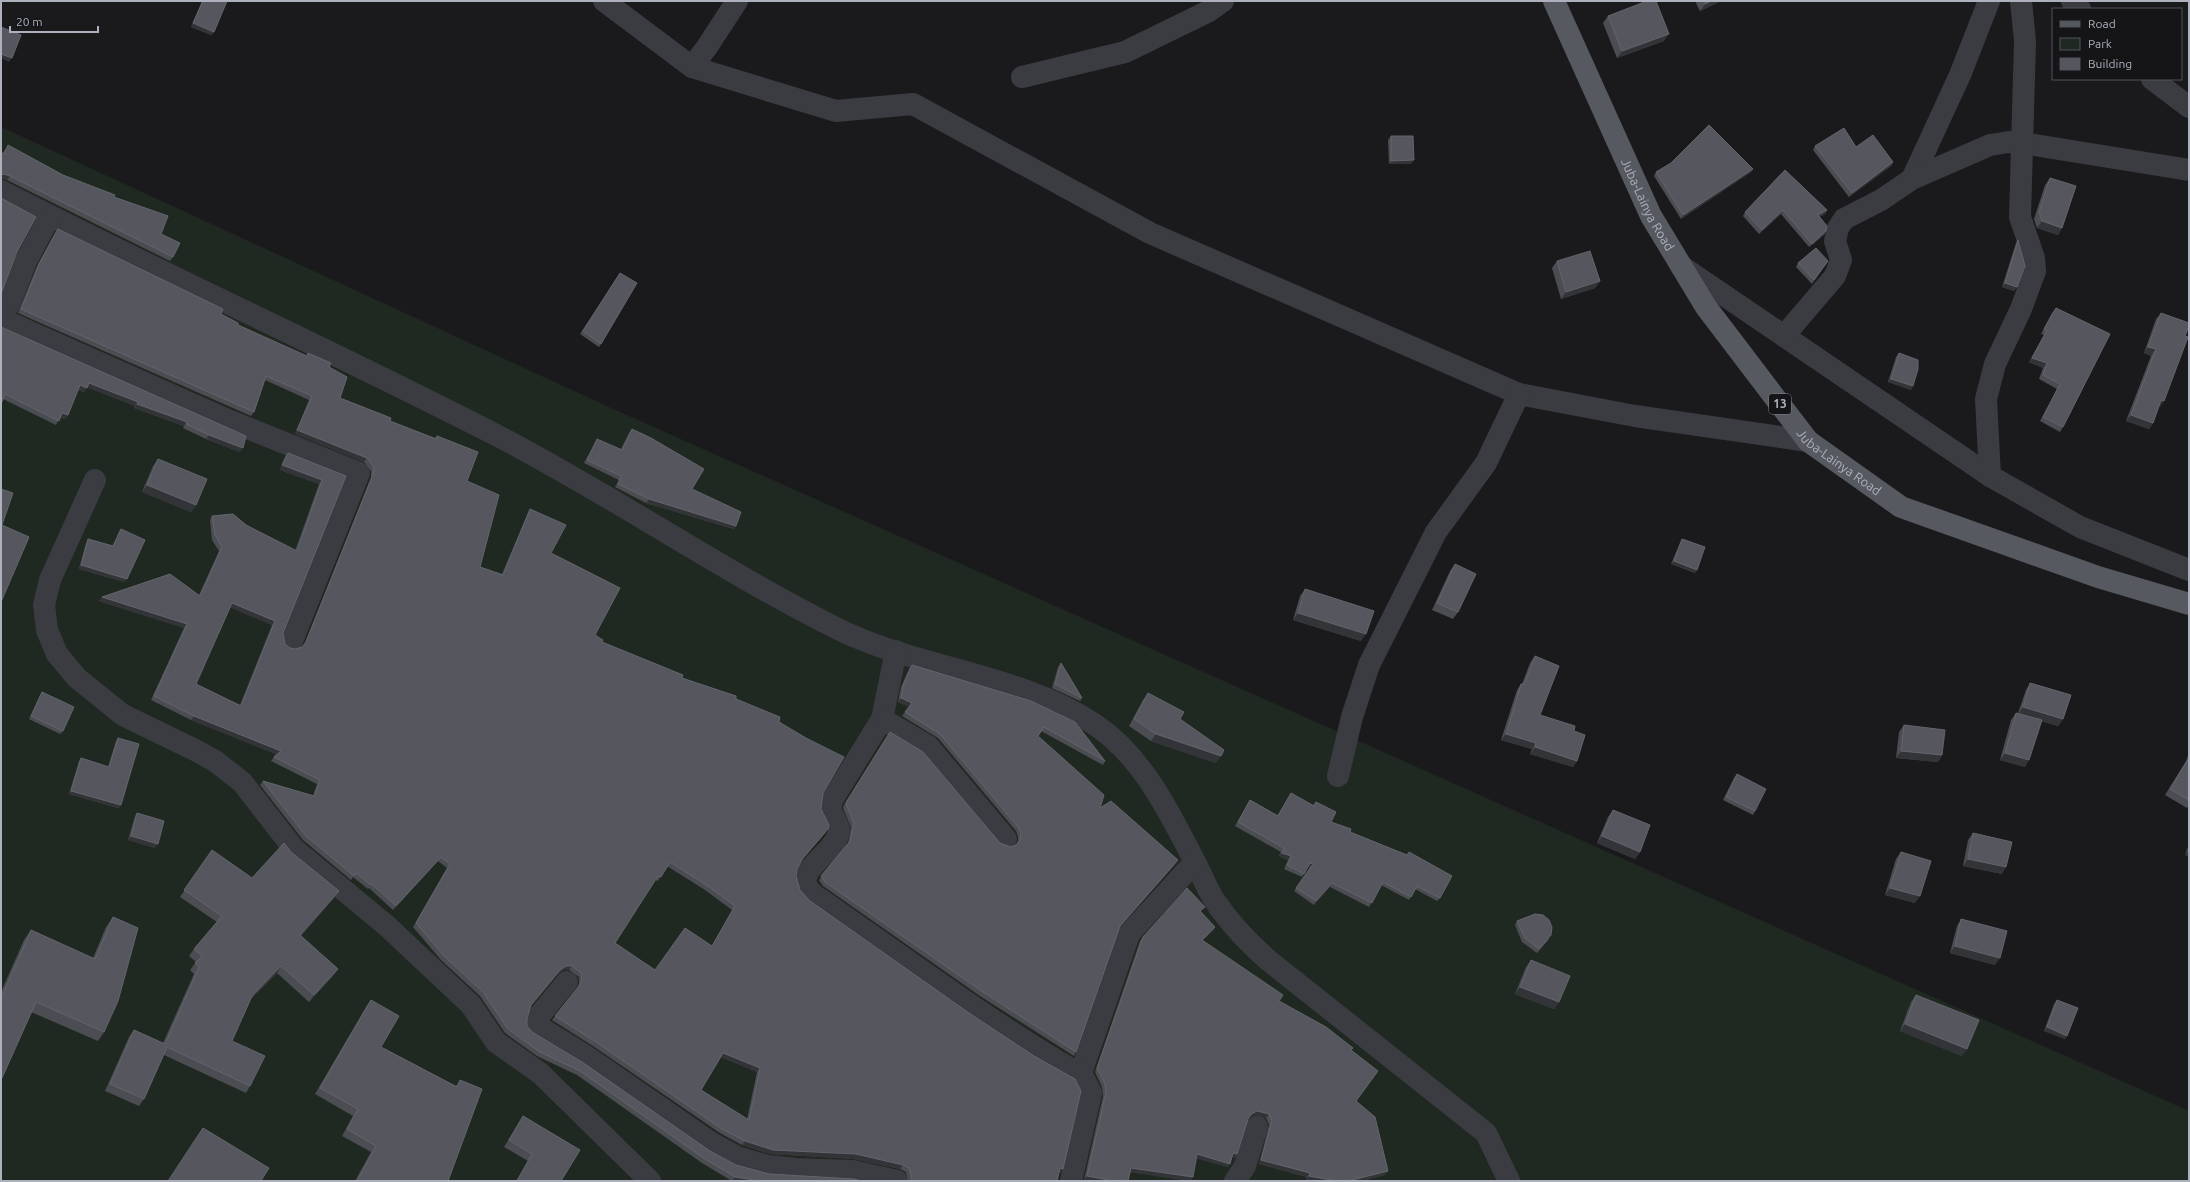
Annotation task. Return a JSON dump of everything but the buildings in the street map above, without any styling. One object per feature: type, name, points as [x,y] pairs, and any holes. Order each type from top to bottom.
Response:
[{"type":"main road","name":"Juba-Lainya Road","points":[[1554,1],[1651,216],[1706,307],[1808,442],[1901,507],[2098,578],[2189,604]]},
{"type":"street","points":[[604,1],[692,66],[836,111],[913,104],[1150,234],[1519,394],[1635,416],[1808,442]]},
{"type":"street","points":[[692,66],[707,47],[737,1]]},
{"type":"street","points":[[1022,77],[1125,52],[1209,11],[1223,1]]},
{"type":"street","points":[[1912,179],[1960,75],[1989,1]]},
{"type":"street","points":[[1990,476],[1986,399],[1995,364],[2021,309],[2035,271],[2034,258],[2020,217],[2025,41],[2021,1]]},
{"type":"street","points":[[2153,80],[2189,106]]},
{"type":"street","points":[[1784,336],[1812,305],[1838,270],[1841,260],[1835,241],[1838,228],[1844,219],[1881,200],[1912,179],[1990,145],[2009,142],[2022,143],[2189,170]]},
{"type":"street","points":[[1,191],[367,370],[497,436],[639,516],[758,588],[843,631],[896,652],[1015,687],[1056,704],[1095,724],[1133,756],[1164,806],[1215,902],[1239,933],[1274,965],[1486,1133],[1509,1181]]},
{"type":"street","points":[[1,313],[9,305],[26,261],[50,216]]},
{"type":"street","points":[[1681,266],[1990,476],[2080,527],[2189,570]]},
{"type":"street","points":[[1,319],[164,392],[359,473],[292,641]]},
{"type":"street","points":[[1338,776],[1352,717],[1369,665],[1436,532],[1486,464],[1519,394]]},
{"type":"street","points":[[95,480],[50,580],[44,605],[47,630],[57,654],[77,678],[123,715],[202,753],[242,782],[294,850],[387,926],[471,1005],[496,1042],[541,1074],[650,1181]]},
{"type":"street","points":[[896,652],[882,719],[834,794],[830,809],[837,822],[838,836],[807,873],[805,879],[806,886],[814,895],[898,952],[986,1018],[1065,1066],[1081,1073],[1091,1093],[1071,1181]]},
{"type":"street","points":[[882,719],[928,746],[1006,839]]},
{"type":"street","points":[[1081,1073],[1129,934],[1195,862]]},
{"type":"street","points":[[567,982],[538,1017],[536,1025],[586,1056],[713,1144],[737,1158],[768,1166],[795,1169],[853,1171],[897,1181]]},
{"type":"street","points":[[1235,1181],[1245,1166],[1257,1127]]},
{"type":"green space","points":[[1,127],[611,408],[2189,1111],[2189,1181],[1,1181]]}]
